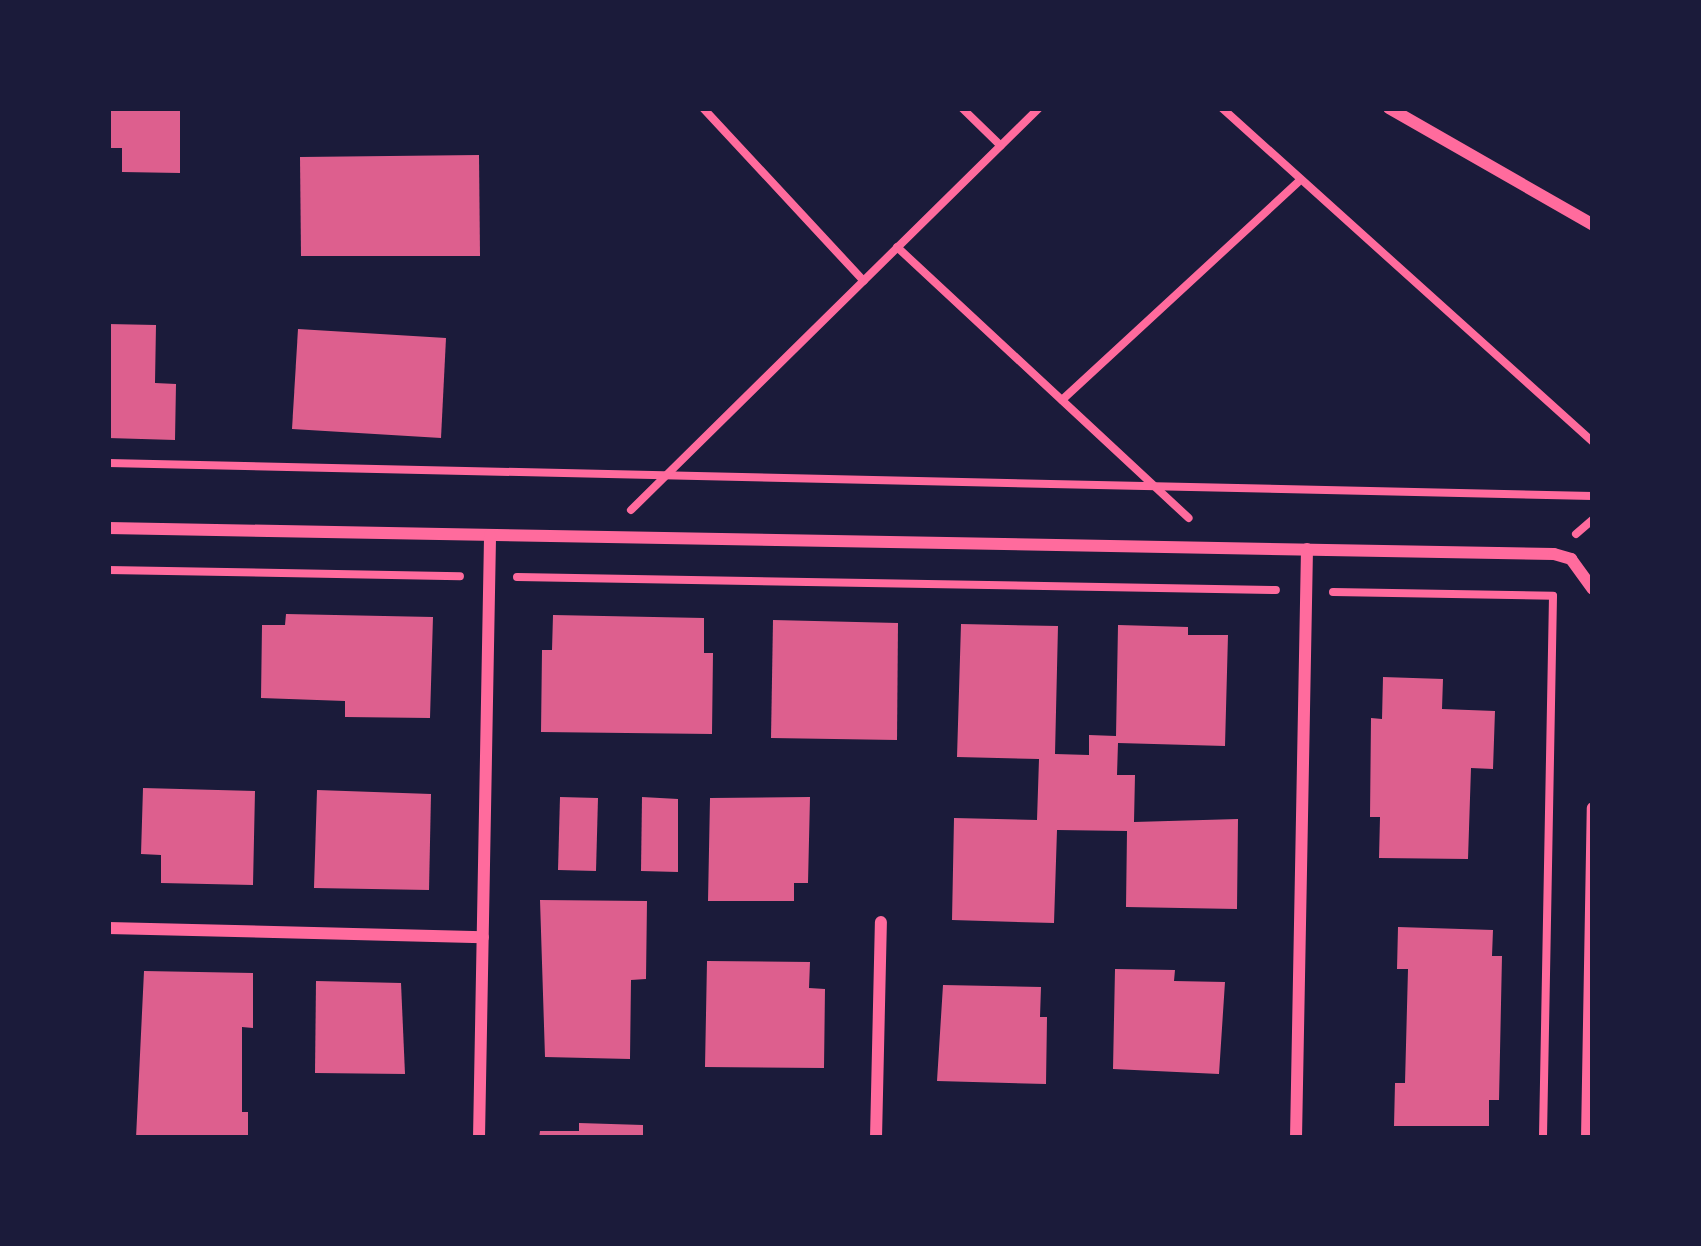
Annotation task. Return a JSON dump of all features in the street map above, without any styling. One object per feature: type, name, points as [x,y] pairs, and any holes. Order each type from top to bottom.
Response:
[{"type":"street","points":[[1389,108],[1593,225]]},
{"type":"street","points":[[108,528],[1554,554],[1571,559],[1593,589]]},
{"type":"street","points":[[479,1138],[490,535]]},
{"type":"street","points":[[1296,1138],[1307,549]]},
{"type":"street","points":[[1587,1138],[1593,808]]},
{"type":"street","points":[[876,1138],[881,922]]},
{"type":"street","points":[[108,928],[483,937]]},
{"type":"path","points":[[703,108],[864,281]]},
{"type":"path","points":[[962,108],[1001,146]]},
{"type":"path","points":[[605,537],[1039,108]]},
{"type":"path","points":[[1222,108],[1298,182],[1593,442]]},
{"type":"path","points":[[1062,400],[1298,182]]},
{"type":"path","points":[[897,248],[1221,548]]},
{"type":"path","points":[[108,463],[1593,496]]},
{"type":"path","points":[[108,569],[1553,596],[1544,1138]]},
{"type":"building","points":[[108,108],[180,108],[180,173],[122,172],[122,148],[108,148]]},
{"type":"building","points":[[479,155],[480,256],[301,256],[300,157]]},
{"type":"building","points":[[108,324],[156,325],[155,383],[176,384],[175,440],[108,438]]},
{"type":"building","points":[[298,329],[446,338],[441,438],[292,429]]},
{"type":"building","points":[[286,614],[433,617],[430,718],[345,717],[345,701],[261,698],[262,625],[285,625]]},
{"type":"building","points":[[553,615],[704,618],[704,653],[713,653],[712,734],[541,732],[542,650],[552,650]]},
{"type":"building","points":[[773,620],[898,623],[897,740],[771,738]]},
{"type":"building","points":[[961,624],[1058,626],[1055,754],[1089,755],[1089,735],[1116,736],[1118,625],[1188,627],[1188,635],[1228,635],[1225,746],[1118,743],[1117,775],[1135,775],[1134,822],[1238,819],[1237,909],[1126,907],[1127,831],[1057,830],[1054,923],[952,920],[954,818],[1037,820],[1039,759],[957,757]]},
{"type":"building","points":[[1383,677],[1443,679],[1442,709],[1495,711],[1493,769],[1471,768],[1468,859],[1379,858],[1380,817],[1370,817],[1371,718],[1382,719]]},
{"type":"building","points":[[143,788],[255,791],[253,885],[161,883],[161,855],[141,854]]},
{"type":"building","points":[[317,790],[431,794],[429,890],[314,888]]},
{"type":"building","points":[[560,797],[598,798],[596,871],[558,870]]},
{"type":"building","points":[[642,797],[678,799],[678,872],[641,871]]},
{"type":"building","points":[[810,797],[808,883],[794,883],[794,901],[708,901],[710,798]]},
{"type":"building","points":[[540,900],[647,901],[646,979],[631,980],[630,1059],[545,1057]]},
{"type":"building","points":[[1398,927],[1493,930],[1492,956],[1502,956],[1499,1100],[1489,1100],[1489,1126],[1394,1126],[1395,1083],[1405,1083],[1408,969],[1397,969]]},
{"type":"building","points":[[707,961],[810,962],[809,988],[825,989],[824,1068],[705,1067]]},
{"type":"building","points":[[1115,969],[1175,970],[1174,981],[1225,982],[1219,1074],[1113,1069]]},
{"type":"building","points":[[144,971],[253,973],[253,1028],[242,1027],[242,1112],[248,1112],[248,1138],[136,1138]]},
{"type":"building","points":[[316,981],[401,983],[405,1074],[315,1073]]},
{"type":"building","points":[[943,985],[1041,987],[1040,1017],[1047,1017],[1046,1084],[937,1081]]},
{"type":"building","points":[[579,1123],[643,1125],[643,1138],[539,1138],[540,1131],[579,1131]]}]
